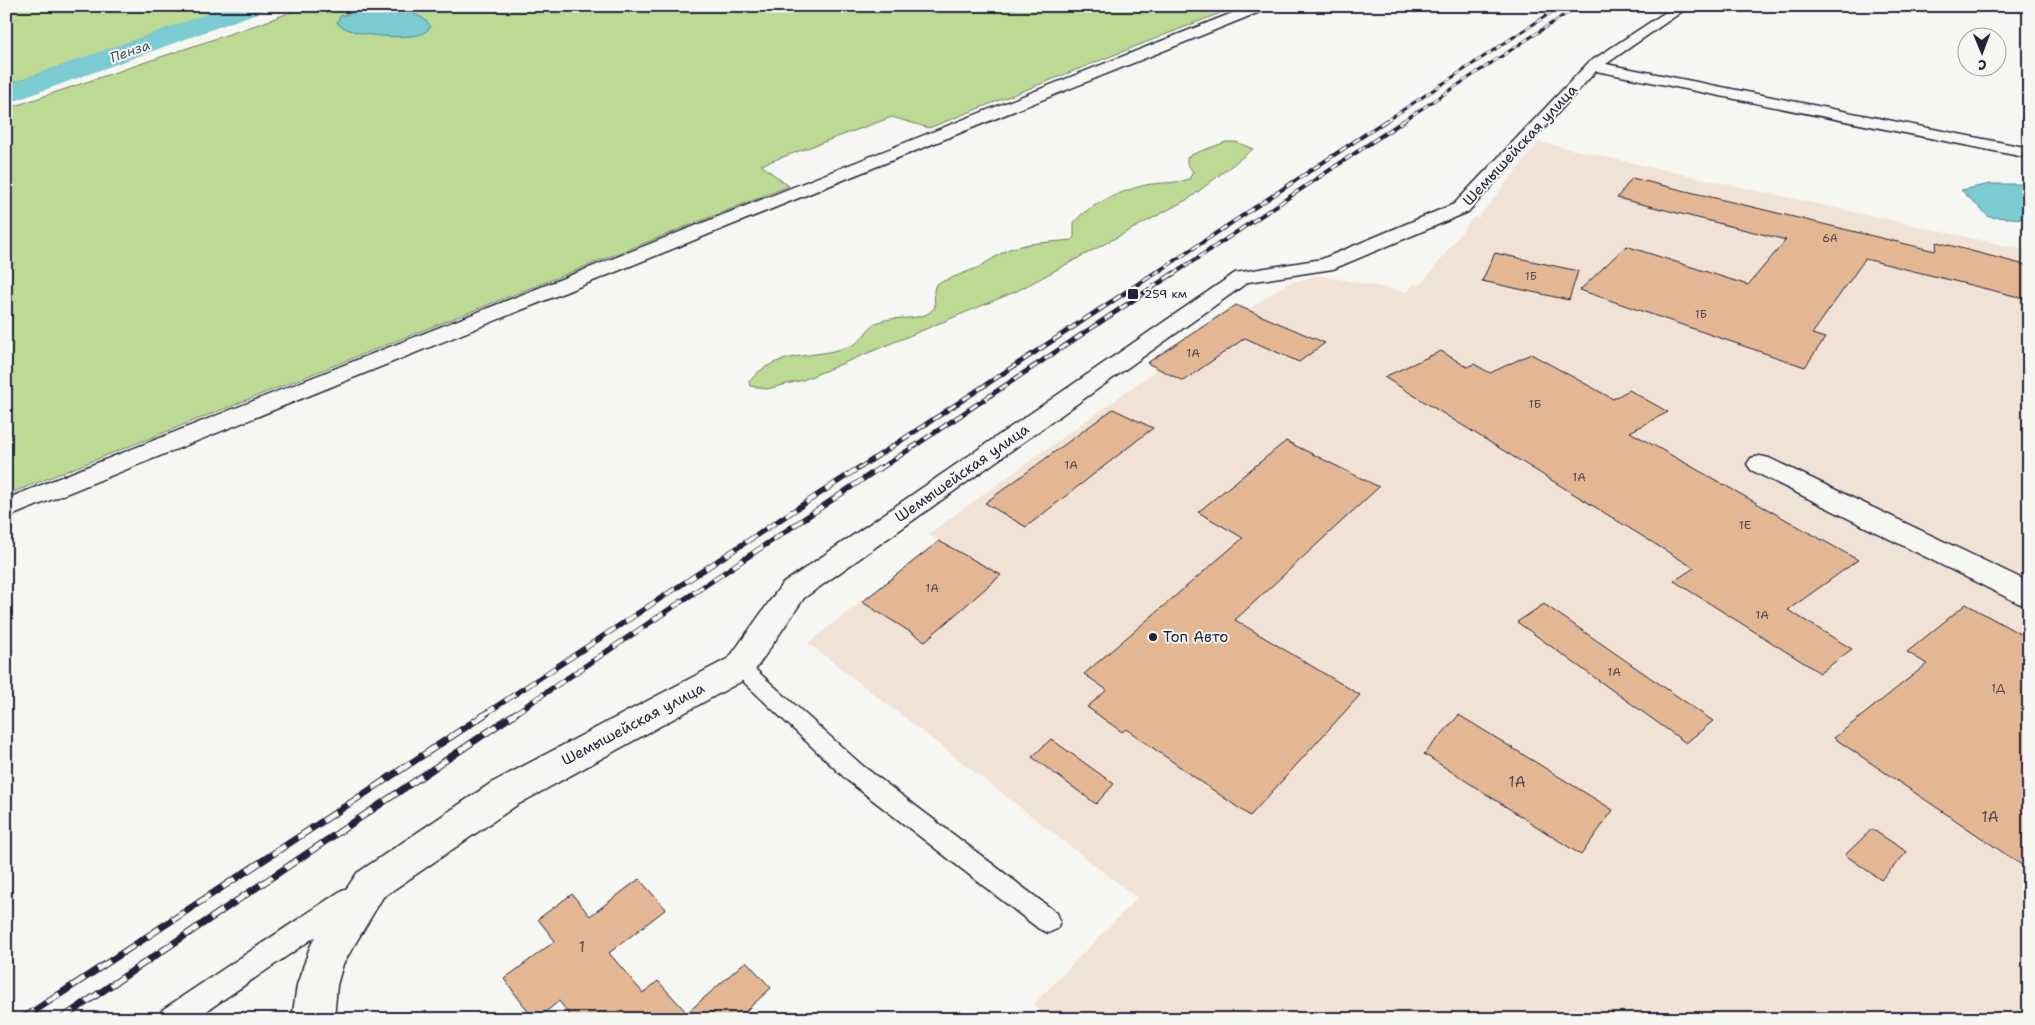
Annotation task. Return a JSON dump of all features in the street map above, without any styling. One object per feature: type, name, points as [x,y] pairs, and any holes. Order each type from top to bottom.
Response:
[{"type":"street","points":[[6,509],[1262,6]]},
{"type":"street","name":"Шемышейская улица","points":[[313,1019],[317,985],[324,961],[334,941],[370,885],[504,794],[740,667],[793,592],[1242,277],[1326,265],[1461,208],[1593,66],[1684,6]]},
{"type":"street","points":[[1593,66],[2029,152]]},
{"type":"street","points":[[1760,464],[2029,595]]},
{"type":"lane","points":[[740,667],[855,773],[1048,921]]},
{"type":"lane","points":[[171,1019],[370,885]]},
{"type":"shaded area","points":[[1539,142],[2029,251],[2029,1019],[1048,1019],[1034,1004],[1137,898],[808,643],[939,541],[928,534],[1158,369],[1146,363],[1236,305],[1248,310],[1286,284],[1318,275],[1407,292],[1414,284],[1421,285],[1473,217],[1478,218]]},
{"type":"green space","points":[[6,6],[228,7],[195,21],[6,85]]},
{"type":"green space","points":[[306,6],[1238,6],[929,128],[892,117],[761,165],[789,186],[6,495],[6,109],[265,22]]},
{"type":"green space","points":[[1226,142],[1236,142],[1253,149],[1190,198],[1017,291],[803,380],[767,389],[750,386],[749,382],[771,364],[850,346],[860,340],[878,322],[925,315],[935,307],[934,290],[936,284],[977,268],[1009,249],[1029,244],[1072,240],[1074,237],[1074,223],[1087,210],[1117,194],[1138,187],[1189,179],[1193,172],[1187,163],[1187,158]]},
{"type":"water","points":[[383,9],[403,11],[416,15],[431,27],[421,34],[413,36],[390,37],[364,34],[337,23],[340,16],[355,12]]},
{"type":"water","points":[[1990,184],[2029,184],[2029,219],[1989,217],[1961,190]]},
{"type":"building","points":[[1632,178],[1935,251],[1937,242],[2029,266],[2027,299],[1865,259],[1812,334],[1825,338],[1805,367],[1580,290],[1626,246],[1748,285],[1786,240],[1617,198]]},
{"type":"building","points":[[1495,253],[1578,271],[1569,300],[1482,281]]},
{"type":"building","points":[[1236,305],[1325,343],[1299,362],[1245,338],[1183,381],[1147,363]]},
{"type":"building","points":[[1441,351],[1467,367],[1474,364],[1490,373],[1531,354],[1613,399],[1629,390],[1668,412],[1630,432],[1858,560],[1788,610],[1852,649],[1820,673],[1674,581],[1694,568],[1384,377]]},
{"type":"building","points":[[1113,409],[1153,428],[1026,527],[985,503]]},
{"type":"building","points":[[1286,441],[1379,487],[1235,620],[1360,695],[1250,816],[1126,729],[1122,732],[1087,707],[1107,690],[1084,674],[1243,538],[1198,512]]},
{"type":"building","points":[[939,541],[1001,575],[925,641],[862,602]]},
{"type":"building","points":[[1544,604],[1713,721],[1686,743],[1517,622]]},
{"type":"building","points":[[1966,604],[2029,639],[2029,870],[1834,738],[1927,664],[1907,652]]},
{"type":"building","points":[[1459,715],[1613,810],[1581,855],[1424,754]]},
{"type":"building","points":[[1051,739],[1114,784],[1096,804],[1032,757]]},
{"type":"building","points":[[1872,829],[1907,852],[1881,880],[1845,855]]},
{"type":"building","points":[[639,879],[666,909],[609,953],[643,993],[658,981],[687,1013],[746,961],[771,988],[737,1019],[573,1019],[559,1001],[537,1019],[534,1019],[504,979],[555,941],[538,919],[572,894],[590,916]]},
{"type":"waterway","name":"Пенза","points":[[6,95],[254,6]]},
{"type":"railway","points":[[1386,121],[1561,6]]},
{"type":"railway","points":[[1403,121],[1578,6]]},
{"type":"railway","points":[[1153,275],[1387,120]]},
{"type":"railway","points":[[1172,275],[1405,120]]},
{"type":"railway","points":[[858,469],[1155,273]]},
{"type":"railway","points":[[880,469],[1174,273]]},
{"type":"railway","points":[[485,714],[860,467]]},
{"type":"railway","points":[[514,714],[881,467]]},
{"type":"railway","points":[[22,1019],[487,713]]},
{"type":"railway","points":[[61,1019],[516,713]]},
{"type":"place","name":"259 км","points":[[1133,294]]},
{"type":"place","name":"Топ Авто","points":[[1153,637]]}]
